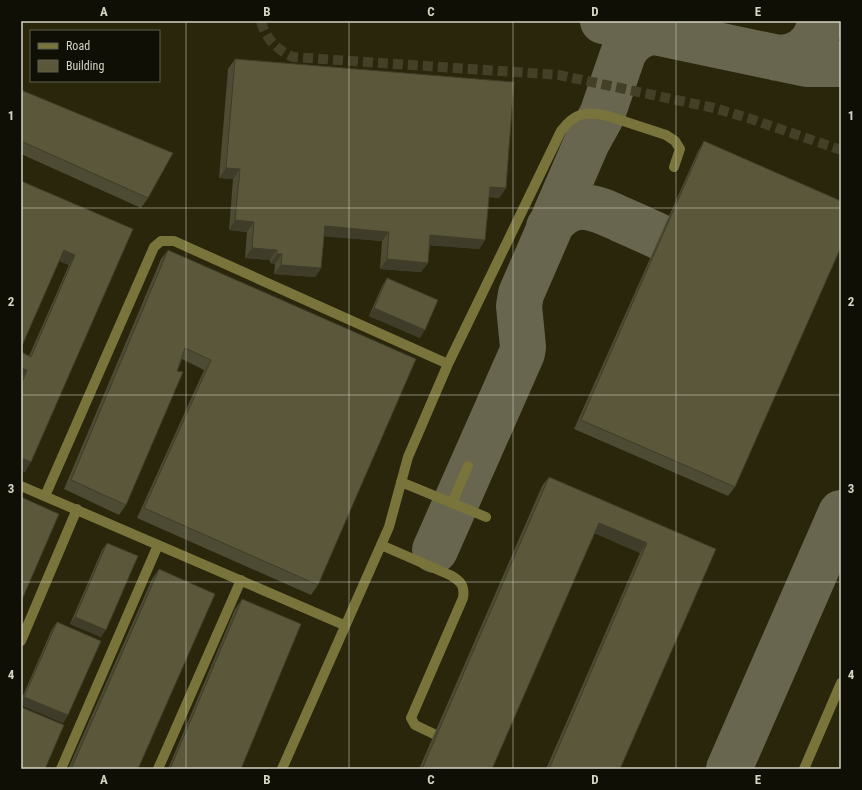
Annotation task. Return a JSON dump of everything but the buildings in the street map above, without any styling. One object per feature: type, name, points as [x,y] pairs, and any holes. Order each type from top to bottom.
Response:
[{"type":"lane","points":[[282,769],[344,625],[389,527],[408,457],[448,364],[561,131],[570,120],[582,114],[597,113],[666,135],[675,141],[680,149],[674,167]]},
{"type":"lane","points":[[45,496],[152,253],[161,241],[174,241],[448,364]]},
{"type":"lane","points":[[452,503],[468,466]]},
{"type":"lane","points":[[400,482],[486,517]]},
{"type":"lane","points":[[21,486],[344,625]]},
{"type":"lane","points":[[21,641],[77,509]]},
{"type":"lane","points":[[61,769],[158,545]]},
{"type":"lane","points":[[381,545],[454,577],[462,584],[463,598],[411,718],[415,725],[434,734]]},
{"type":"lane","points":[[158,769],[241,580]]},
{"type":"lane","points":[[804,769],[841,683]]},
{"type":"taxiway","points":[[603,21],[807,64],[841,64]]},
{"type":"taxiway","points":[[777,58],[793,56],[806,48],[815,37],[820,21]]},
{"type":"taxiway","points":[[435,550],[522,353],[523,347],[519,306],[521,294],[587,142],[602,115],[623,54],[632,41],[651,32],[657,32]]},
{"type":"taxiway","points":[[549,227],[565,211],[582,207],[591,208],[610,214],[660,237]]},
{"type":"taxiway","points":[[729,769],[841,513]]},
{"type":"tunnel","points":[[261,21],[265,33],[272,43],[293,57],[559,75],[714,108],[841,150]]}]
